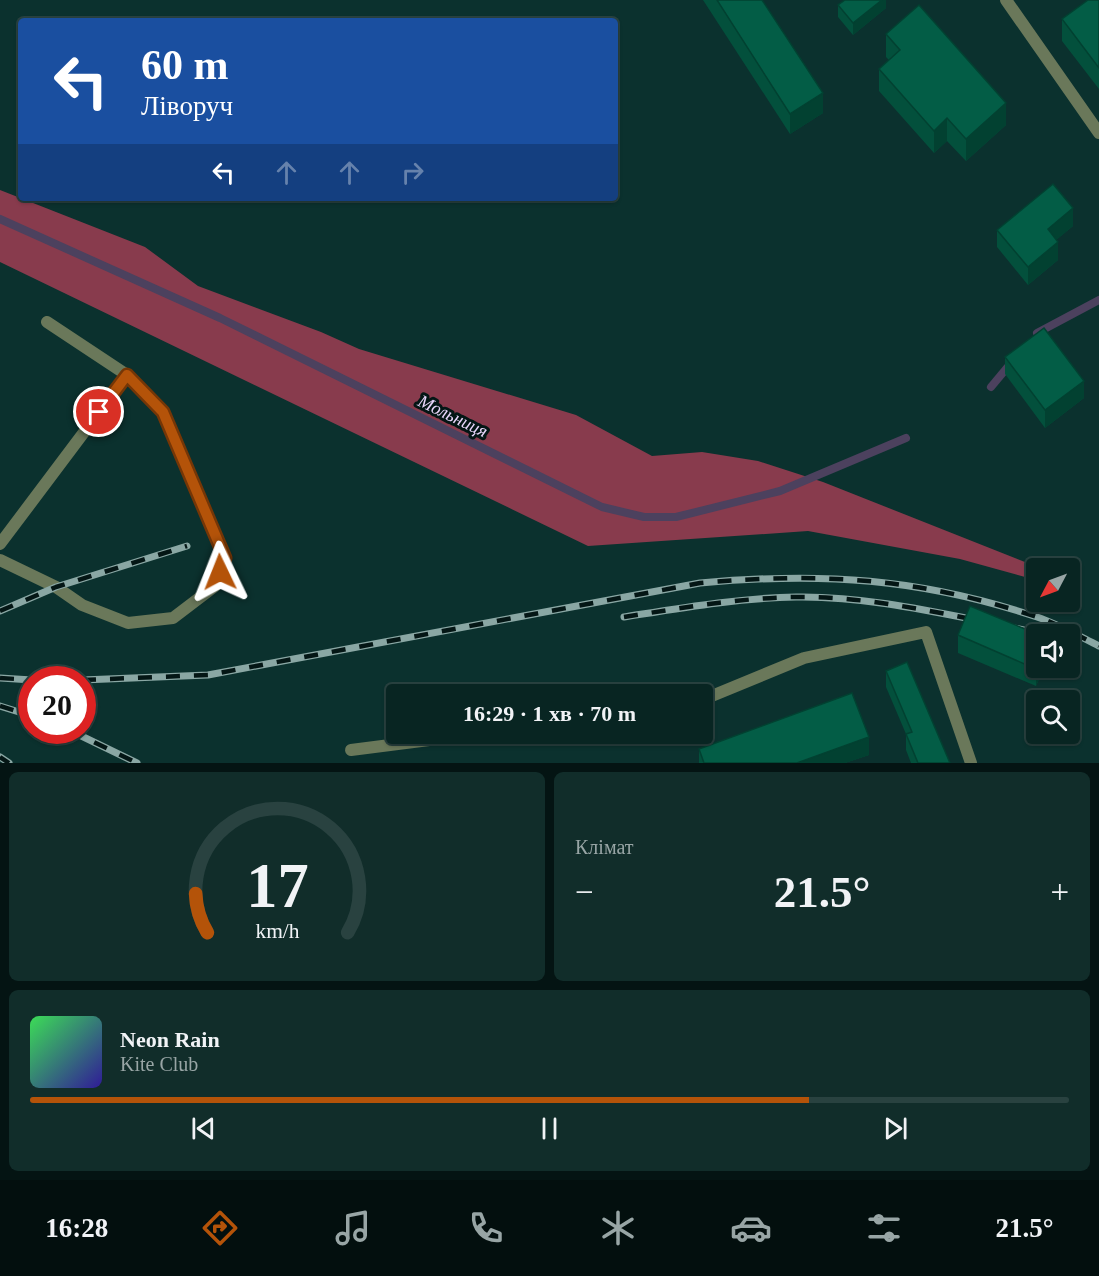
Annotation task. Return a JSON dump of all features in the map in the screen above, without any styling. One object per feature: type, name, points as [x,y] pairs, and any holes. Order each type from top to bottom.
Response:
[{"type":"street","points":[[1006,0],[1099,133]]},
{"type":"street","points":[[0,560],[56,587],[82,605],[128,623],[173,618],[215,586],[225,558],[163,412],[127,375],[46,322]]},
{"type":"street","points":[[0,544],[127,375]]},
{"type":"street","points":[[713,695],[804,658],[926,632],[971,763]]},
{"type":"street","points":[[351,750],[398,744]]},
{"type":"shaded area","points":[[0,190],[18,197],[18,201],[28,201],[145,247],[198,286],[321,332],[359,349],[576,415],[652,456],[702,452],[758,461],[823,482],[1026,562],[1026,577],[960,559],[808,531],[588,546],[0,262]]},
{"type":"building","points":[[717,0],[762,0],[823,93],[790,114]]},
{"type":"building","points":[[845,0],[882,0],[853,23],[838,5]]},
{"type":"building","points":[[1088,0],[1099,0],[1099,68],[1062,19]]},
{"type":"building","points":[[919,5],[1006,103],[966,139],[947,118],[934,131],[879,69],[900,50],[886,34]]},
{"type":"building","points":[[1053,184],[1073,208],[1048,229],[1058,242],[1028,267],[997,230]]},
{"type":"building","points":[[1044,328],[1084,381],[1045,410],[1005,357]]},
{"type":"building","points":[[970,606],[1026,629],[1026,665],[958,635]]},
{"type":"building","points":[[907,662],[950,763],[918,763],[906,734],[912,732],[886,671]]},
{"type":"building","points":[[852,693],[869,737],[797,763],[704,763],[699,749]]},
{"type":"waterway","name":"Мольниця","points":[[0,219],[220,318],[602,507],[644,517],[676,517],[780,491],[906,438]]},
{"type":"waterway","name":"Мольниця","points":[[1037,333],[1099,300]]},
{"type":"waterway","name":"Мольниця","points":[[991,387],[1011,363]]},
{"type":"railway","points":[[0,611],[56,587],[187,546]]},
{"type":"railway","points":[[96,679],[208,675],[700,583],[787,578],[870,581],[952,594],[1037,617],[1099,646]]},
{"type":"railway","points":[[624,617],[731,601],[819,597],[889,604],[981,621]]},
{"type":"railway","points":[[1014,628],[1026,630]]},
{"type":"railway","points":[[0,678],[18,679]]},
{"type":"railway","points":[[0,706],[18,712]]},
{"type":"railway","points":[[96,743],[137,763]]},
{"type":"railway","points":[[0,757],[9,763]]},
{"type":"route","points":[[99,412],[127,375],[163,412],[225,558],[220,572]]}]
